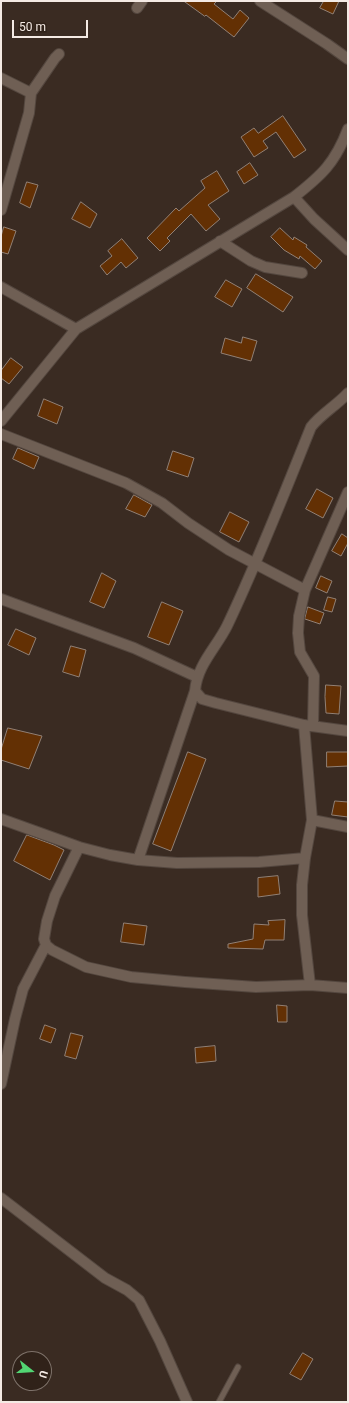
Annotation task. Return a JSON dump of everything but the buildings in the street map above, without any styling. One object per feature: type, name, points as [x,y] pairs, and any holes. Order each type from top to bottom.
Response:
[{"type":"street","points":[[260,1],[348,59]]},
{"type":"street","points":[[1,210],[28,113],[31,93],[59,54]]},
{"type":"street","points":[[1,78],[31,93]]},
{"type":"street","points":[[1,421],[76,329],[220,241],[294,198],[318,178],[333,161],[341,148],[348,129]]},
{"type":"street","points":[[294,198],[348,250]]},
{"type":"street","points":[[220,241],[251,261],[265,267],[302,273]]},
{"type":"street","points":[[1,288],[76,329]]},
{"type":"street","points":[[138,860],[195,691],[200,668],[226,627],[256,564],[311,427],[317,420],[346,398]]},
{"type":"street","points":[[1,434],[126,483],[162,503],[188,523],[229,550],[305,590]]},
{"type":"street","points":[[310,985],[302,915],[302,885],[312,820],[309,726],[314,676],[300,652],[298,632],[299,616],[305,590],[348,492]]},
{"type":"street","points":[[1,599],[134,648],[197,677]]},
{"type":"street","points":[[195,691],[202,699],[216,703],[309,726],[348,731]]},
{"type":"street","points":[[1,819],[79,847],[138,860],[178,864],[259,862],[305,858]]},
{"type":"street","points":[[312,820],[348,827]]},
{"type":"street","points":[[79,847],[55,896],[47,921],[44,939],[46,945],[57,954],[86,967],[131,977],[256,987],[310,985],[348,988]]},
{"type":"street","points":[[1,1084],[23,989],[46,945]]},
{"type":"street","points":[[1,1198],[105,1278],[128,1290],[134,1295],[144,1309],[187,1402]]},
{"type":"lane","points":[[219,1402],[238,1367]]}]
